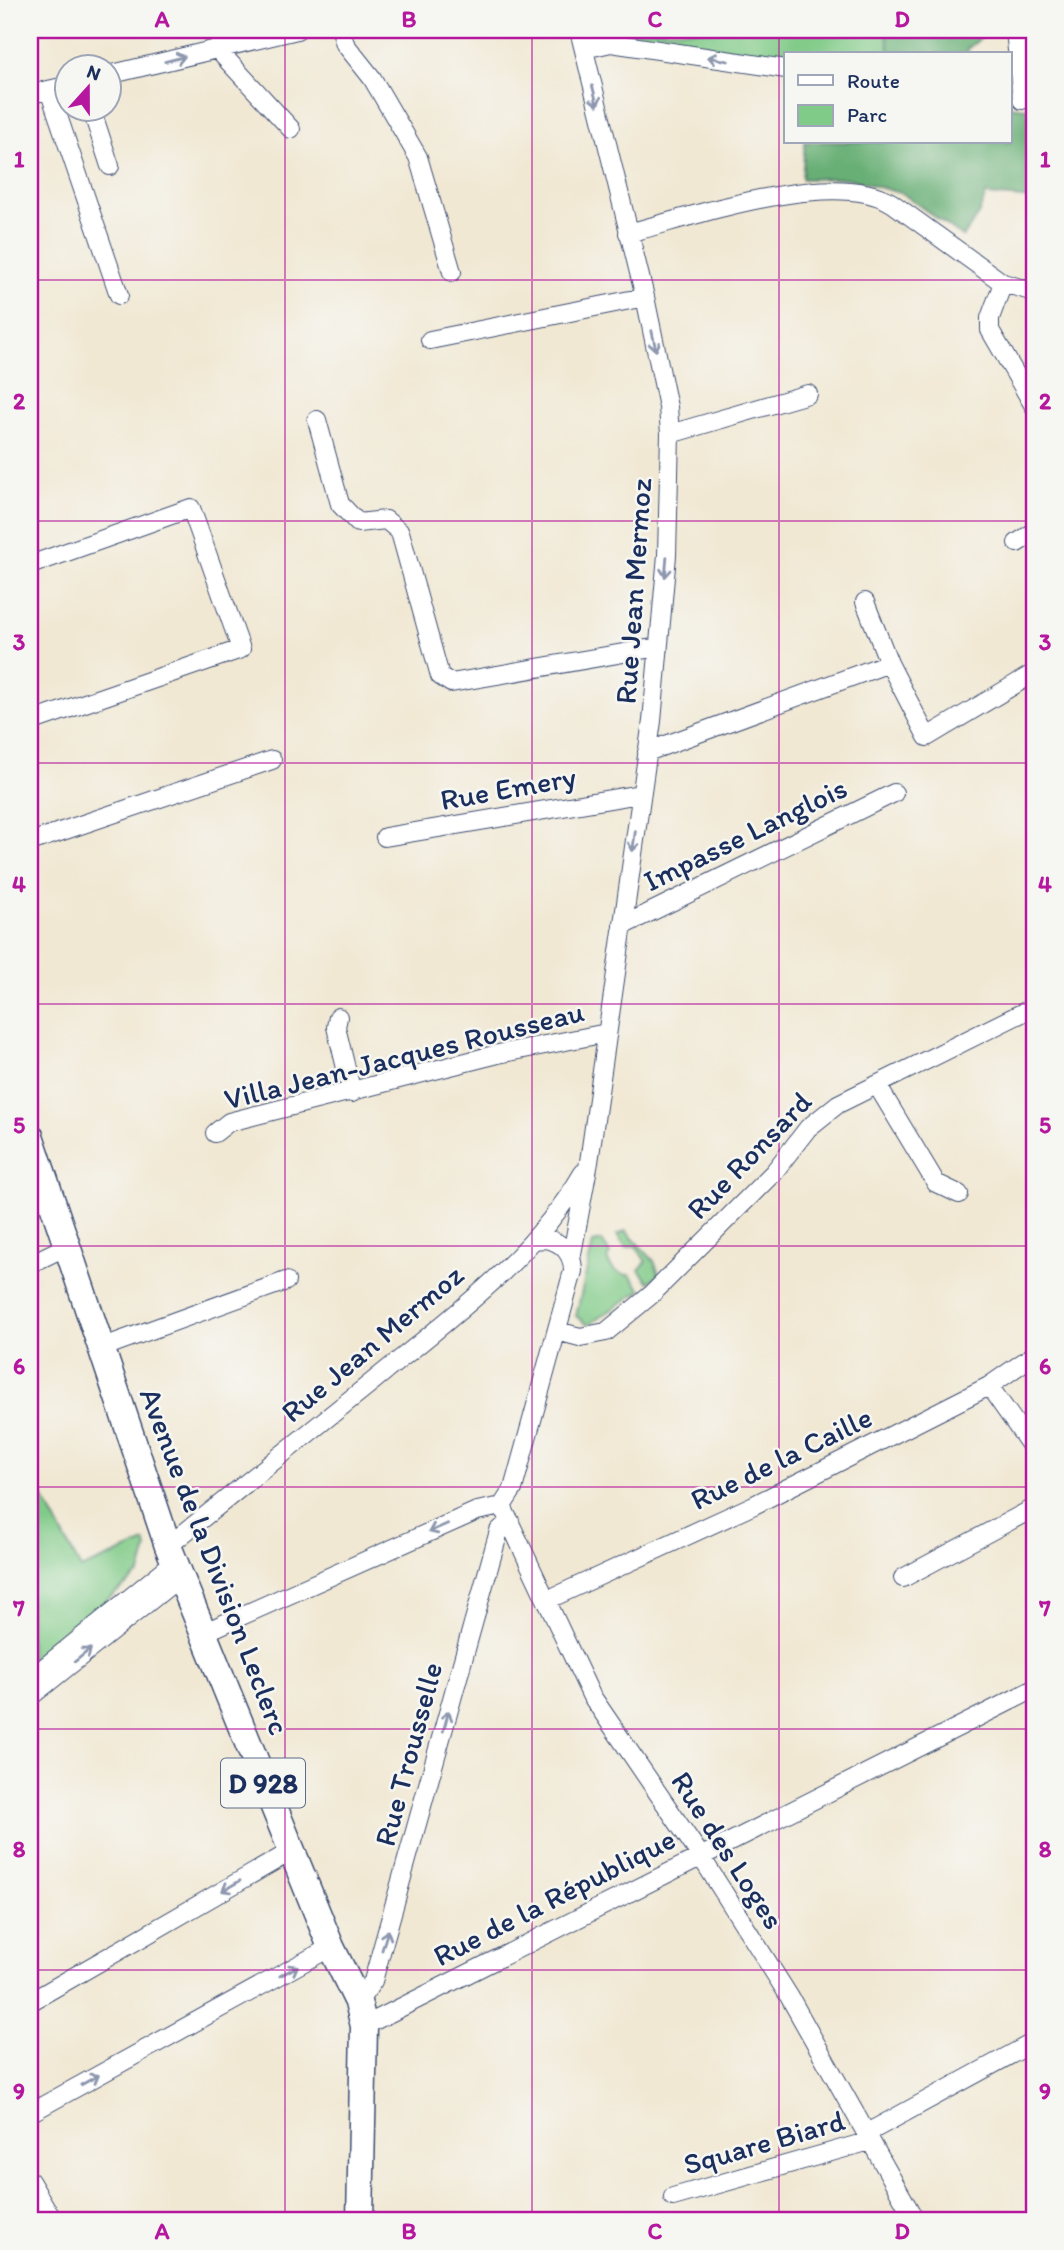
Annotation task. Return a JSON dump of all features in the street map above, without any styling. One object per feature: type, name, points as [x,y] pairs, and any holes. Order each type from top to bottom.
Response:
[{"type":"main road","name":"D 928","points":[[30,1136],[67,1246]]},
{"type":"main road","name":"Avenue de la Division Leclerc","points":[[67,1246],[174,1562],[290,1852],[361,2014],[360,2220]]},
{"type":"street","points":[[122,72],[297,30]]},
{"type":"street","points":[[341,30],[345,44],[372,78],[418,157],[452,272]]},
{"type":"street","name":"Rue Jean Mermoz","points":[[557,1331],[573,1271],[572,1259],[589,1162],[647,752],[667,555],[670,434],[666,395],[645,297],[579,30]]},
{"type":"street","points":[[1015,30],[1022,100]]},
{"type":"street","points":[[584,50],[611,43],[784,69]]},
{"type":"street","points":[[217,49],[291,130]]},
{"type":"street","points":[[30,94],[52,89]]},
{"type":"street","points":[[68,122],[119,295]]},
{"type":"street","points":[[96,122],[110,166]]},
{"type":"street","points":[[628,233],[803,191],[861,193],[881,197],[892,203],[1003,283],[1034,292]]},
{"type":"street","points":[[1003,283],[990,318],[990,330],[1034,406]]},
{"type":"street","points":[[430,340],[645,297]]},
{"type":"street","points":[[670,434],[808,394]]},
{"type":"street","points":[[317,420],[340,504],[358,523],[386,520],[400,532],[440,676],[451,683],[658,647]]},
{"type":"street","points":[[30,565],[191,508],[241,649],[30,722]]},
{"type":"street","points":[[1017,543],[1034,532]]},
{"type":"street","points":[[865,602],[889,663],[927,737],[1034,673]]},
{"type":"street","points":[[647,752],[889,663]]},
{"type":"street","points":[[30,842],[272,760]]},
{"type":"street","name":"Impasse Langlois","points":[[622,926],[894,793]]},
{"type":"street","name":"Rue Emery","points":[[385,837],[640,794]]},
{"type":"street","name":"Rue Ronsard","points":[[557,1331],[580,1336],[606,1332],[651,1295],[745,1202],[823,1115],[838,1104],[1034,1007]]},
{"type":"street","points":[[338,1017],[336,1027],[352,1093]]},
{"type":"street","name":"Villa Jean-Jacques Rousseau","points":[[215,1133],[229,1122],[498,1054],[607,1033]]},
{"type":"street","points":[[877,1085],[936,1183],[959,1194]]},
{"type":"street","name":"Rue Jean Mermoz","points":[[174,1562],[454,1316],[535,1240],[567,1199],[589,1162]]},
{"type":"street","points":[[535,1240],[547,1239],[559,1243],[572,1259]]},
{"type":"street","points":[[30,1264],[67,1246]]},
{"type":"street","points":[[102,1348],[286,1281]]},
{"type":"street","name":"Rue Trousselle","points":[[361,2014],[373,1981],[557,1331]]},
{"type":"street","name":"Rue de la Caille","points":[[547,1600],[754,1505],[989,1386],[1034,1355]]},
{"type":"street","points":[[989,1386],[1034,1450]]},
{"type":"street","points":[[903,1578],[1034,1508]]},
{"type":"street","points":[[203,1633],[477,1511],[506,1514]]},
{"type":"street","name":"Rue des Loges","points":[[506,1514],[591,1695],[700,1854],[789,1996],[915,2220]]},
{"type":"street","points":[[30,1679],[174,1562]]},
{"type":"street","points":[[30,1698],[174,1562]]},
{"type":"street","name":"Rue de la République","points":[[361,2014],[700,1854],[1034,1689]]},
{"type":"street","points":[[30,2002],[290,1852]]},
{"type":"street","points":[[30,2113],[331,1947]]},
{"type":"street","name":"Square Biard","points":[[673,2197],[868,2137],[1034,2042]]},
{"type":"street","points":[[30,2181],[53,2220]]},
{"type":"green space","points":[[607,30],[886,30],[890,52],[784,52],[784,57],[621,36]]},
{"type":"green space","points":[[886,30],[985,30],[981,38],[967,49],[968,52],[890,52]]},
{"type":"green space","points":[[1012,106],[1034,109],[1034,199],[986,195],[978,215],[963,237],[903,194],[847,178],[802,179],[805,144],[1012,144]]},
{"type":"green space","points":[[626,1231],[654,1261],[659,1274],[649,1282],[639,1270],[646,1262],[636,1246],[626,1248],[617,1235]]},
{"type":"green space","points":[[602,1241],[610,1254],[607,1259],[613,1269],[630,1275],[641,1290],[588,1325],[576,1316],[593,1243]]},
{"type":"green space","points":[[30,1472],[81,1569],[145,1542],[147,1548],[140,1574],[30,1660]]}]
